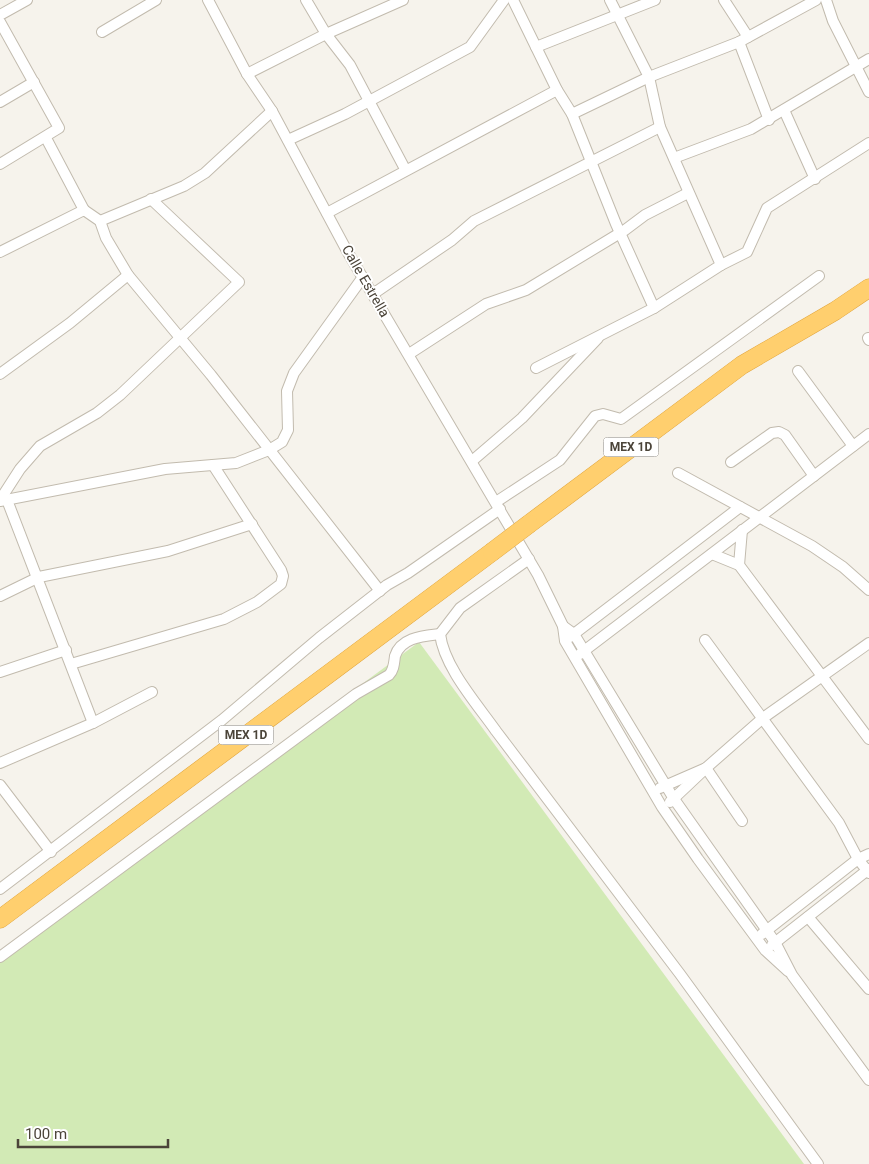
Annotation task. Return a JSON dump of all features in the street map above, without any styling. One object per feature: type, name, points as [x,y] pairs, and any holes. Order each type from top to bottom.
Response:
[{"type":"highway","name":"MEX 1D","points":[[0,918],[742,365],[835,311],[869,288]]},
{"type":"street","points":[[0,15],[27,0]]},
{"type":"street","points":[[102,32],[156,0]]},
{"type":"street","name":"Calle Estrella","points":[[208,0],[247,74],[272,111],[363,277],[529,558],[563,626]]},
{"type":"street","points":[[306,0],[326,34],[350,65],[405,170]]},
{"type":"street","points":[[247,74],[326,34],[403,0]]},
{"type":"street","points":[[288,140],[368,102],[470,47],[504,0]]},
{"type":"street","points":[[513,0],[557,90],[572,114],[620,233],[654,308]]},
{"type":"street","points":[[610,0],[649,77],[660,126],[688,193],[722,264]]},
{"type":"street","points":[[536,47],[654,0]]},
{"type":"street","points":[[724,0],[744,40],[769,120]]},
{"type":"street","points":[[572,114],[649,77],[744,40],[816,0]]},
{"type":"street","points":[[826,0],[833,21],[869,92]]},
{"type":"street","points":[[0,22],[59,128],[46,138],[0,164]]},
{"type":"street","points":[[674,158],[732,138],[769,120],[869,59]]},
{"type":"street","points":[[0,102],[34,82]]},
{"type":"street","points":[[327,213],[557,90]]},
{"type":"street","points":[[784,110],[815,179]]},
{"type":"street","points":[[100,221],[184,186],[205,173],[272,111]]},
{"type":"street","points":[[373,294],[452,240],[474,221],[591,163],[660,126]]},
{"type":"street","points":[[46,138],[84,210],[100,221],[106,238],[128,275],[182,339],[380,591]]},
{"type":"street","points":[[536,368],[604,331],[654,308],[722,264],[747,252],[767,208],[869,143]]},
{"type":"street","points":[[409,354],[486,304],[526,290],[620,233],[645,215],[688,193]]},
{"type":"street","points":[[2,500],[20,469],[40,446],[96,413],[120,395],[182,339],[239,282],[151,199]]},
{"type":"street","points":[[0,252],[84,210]]},
{"type":"street","points":[[0,374],[70,323],[128,275]]},
{"type":"street","points":[[0,889],[222,720],[319,638],[380,591],[560,460],[595,416],[603,414],[622,419],[819,276]]},
{"type":"street","points":[[2,500],[165,469],[236,463],[269,450],[282,442],[288,430],[287,391],[294,373],[363,277]]},
{"type":"street","points":[[472,461],[522,418],[604,331]]},
{"type":"street","points":[[798,371],[853,446]]},
{"type":"street","points":[[731,462],[772,432],[779,432],[785,435],[814,476]]},
{"type":"street","points":[[575,657],[869,434]]},
{"type":"street","points":[[71,664],[224,619],[257,602],[281,584],[284,576],[281,570],[212,466]]},
{"type":"street","points":[[678,473],[812,546],[843,568],[869,590]]},
{"type":"street","points":[[2,500],[39,577],[93,723]]},
{"type":"street","points":[[566,641],[740,507]]},
{"type":"street","points":[[0,596],[39,577],[168,551],[252,524]]},
{"type":"street","points":[[738,566],[742,530]]},
{"type":"street","points":[[712,554],[738,566],[869,739]]},
{"type":"street","points":[[529,558],[460,608],[440,634],[443,652],[467,691],[680,974],[818,1164]]},
{"type":"street","points":[[563,626],[574,634],[585,651],[665,785],[709,852],[776,942],[792,975],[869,1080]]},
{"type":"street","points":[[563,626],[566,641],[662,807],[765,950],[792,975]]},
{"type":"street","points":[[0,957],[356,694],[389,675],[396,654],[403,644],[417,636],[440,634]]},
{"type":"street","points":[[705,640],[764,718],[839,823],[858,859],[868,871],[765,950]]},
{"type":"street","points":[[662,807],[674,799],[706,768],[764,718],[869,643]]},
{"type":"street","points":[[0,672],[66,650]]},
{"type":"street","points":[[0,763],[93,723],[152,692]]},
{"type":"street","points":[[654,792],[665,785],[706,768]]},
{"type":"street","points":[[706,768],[742,821]]},
{"type":"street","points":[[0,785],[51,852]]},
{"type":"street","points":[[698,859],[709,852]]},
{"type":"street","points":[[757,939],[858,859],[869,854]]},
{"type":"street","points":[[808,917],[869,989]]},
{"type":"green space","points":[[419,642],[804,1164],[0,1164],[0,951]]}]
